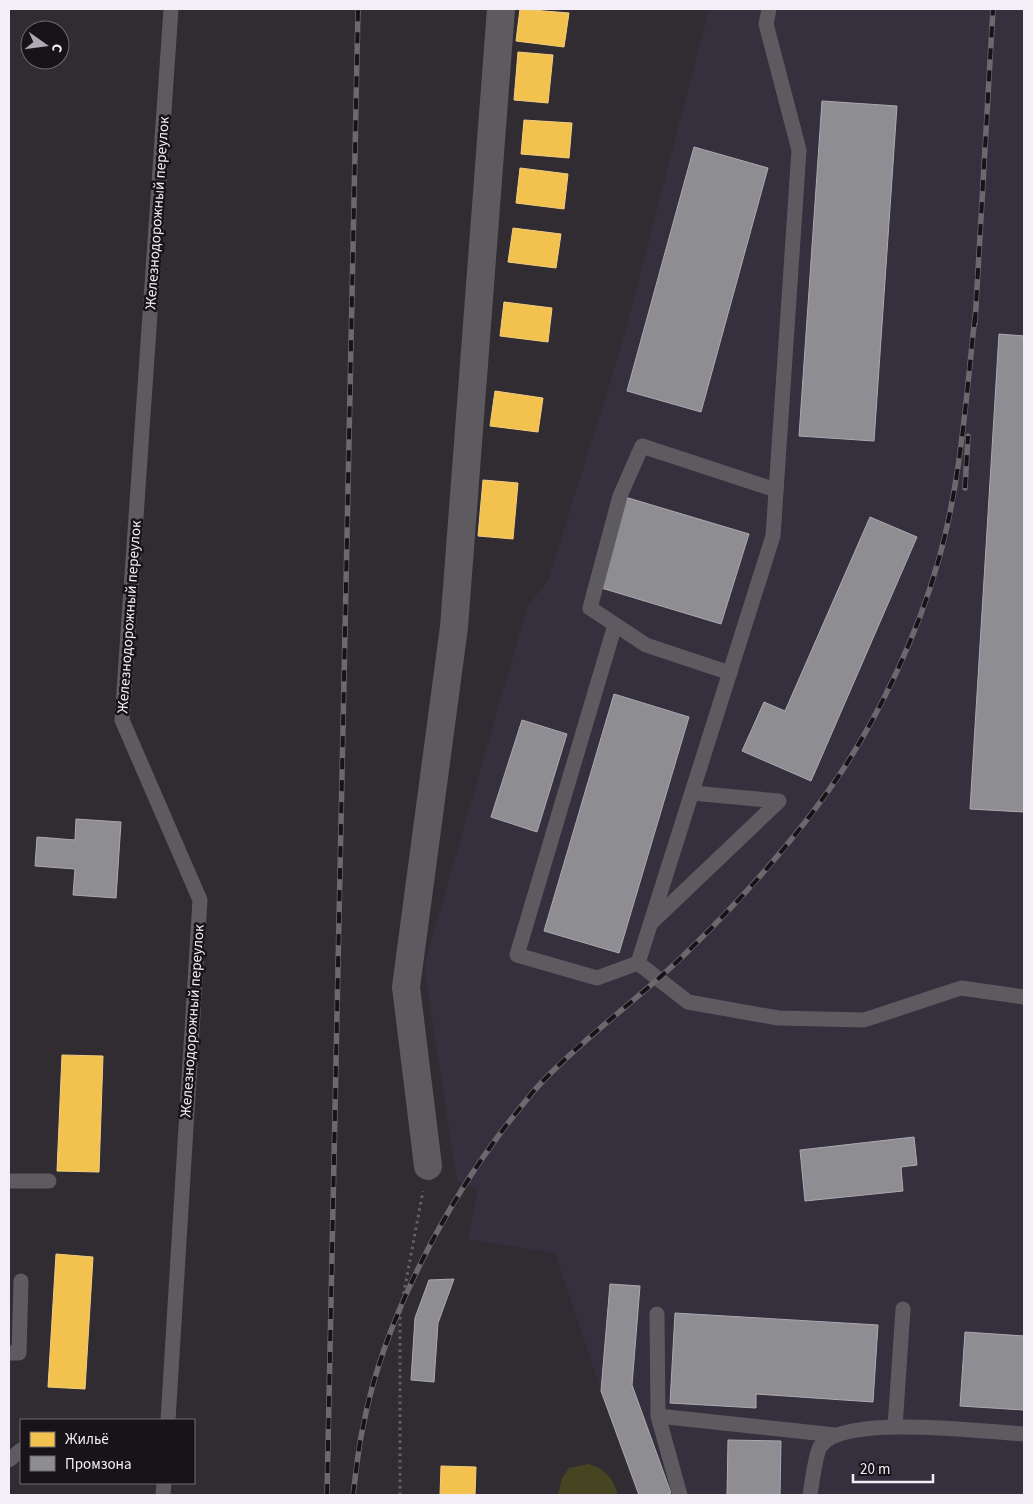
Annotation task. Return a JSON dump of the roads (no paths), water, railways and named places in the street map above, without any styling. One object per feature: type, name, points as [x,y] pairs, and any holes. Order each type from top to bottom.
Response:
[{"type":"street","points":[[428,1166],[406,987],[454,627],[501,9]]},
{"type":"lane","name":"Железнодорожный переулок","points":[[168,1419],[200,900],[122,720],[171,9]]},
{"type":"lane","points":[[638,963],[773,536],[799,150],[766,24],[769,9]]},
{"type":"lane","points":[[730,673],[646,645],[590,608],[620,496],[642,446],[776,490]]},
{"type":"lane","points":[[615,625],[517,955],[597,978],[638,963]]},
{"type":"lane","points":[[651,923],[779,801],[692,793]]},
{"type":"lane","points":[[638,963],[688,1002],[778,1018],[864,1020],[961,988],[1024,998]]},
{"type":"lane","points":[[9,1181],[49,1180]]},
{"type":"lane","points":[[9,1353],[19,1353],[21,1281]]},
{"type":"lane","points":[[895,1427],[903,1308]]},
{"type":"lane","points":[[657,1314],[658,1416],[680,1495]]},
{"type":"lane","points":[[658,1416],[835,1435]]},
{"type":"lane","points":[[810,1495],[820,1447],[835,1435],[848,1430],[879,1426],[1024,1434]]},
{"type":"lane","points":[[9,1460],[20,1451]]},
{"type":"railway","points":[[327,1495],[358,9]]},
{"type":"railway","points":[[975,323],[993,9]]},
{"type":"railway","points":[[353,1495],[363,1427],[372,1387],[385,1346],[420,1264],[441,1225],[487,1151],[543,1081],[682,957],[766,870],[823,799],[870,725],[909,644],[930,589],[946,532],[962,439],[975,316]]},
{"type":"railway","points":[[965,488],[968,436]]}]
